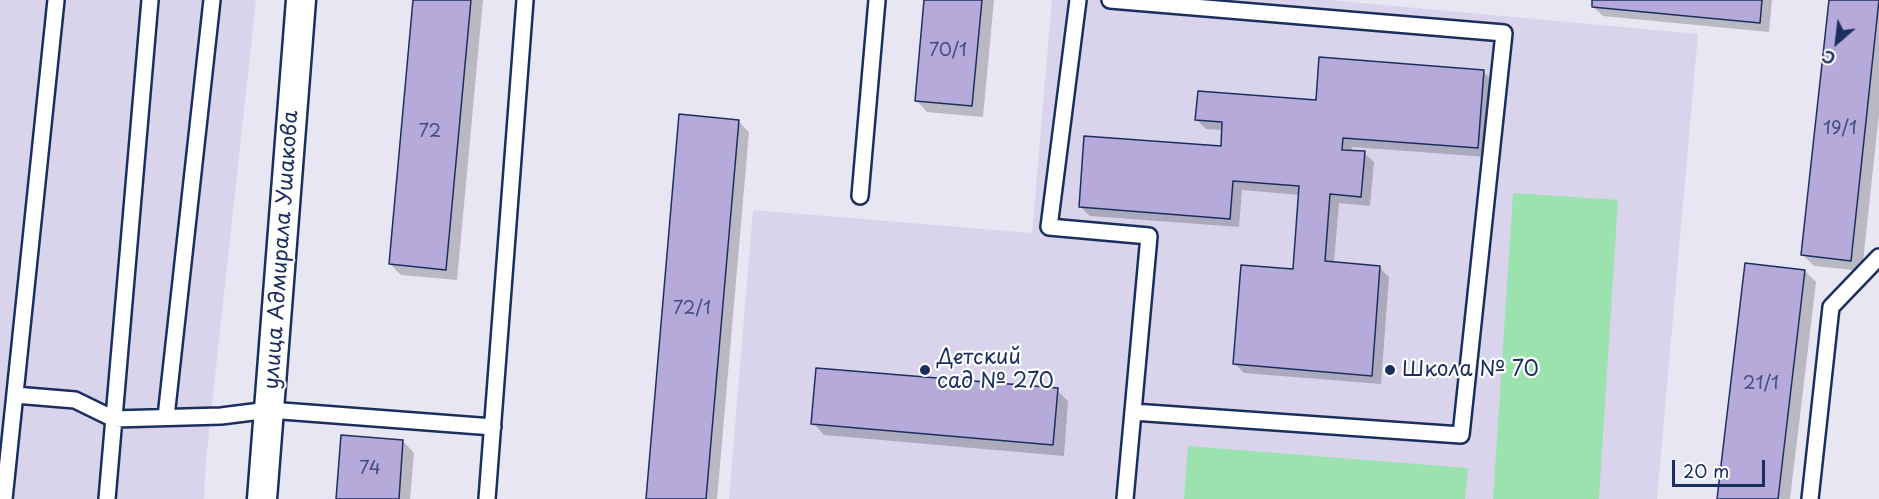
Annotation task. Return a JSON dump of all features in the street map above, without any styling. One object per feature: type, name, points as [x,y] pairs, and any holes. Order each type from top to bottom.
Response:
[{"type":"street","name":"улица Адмирала Ушакова","points":[[262,499],[301,0]]},
{"type":"lane","points":[[4,499],[56,0]]},
{"type":"lane","points":[[106,499],[150,0]]},
{"type":"lane","points":[[166,417],[212,0]]},
{"type":"lane","points":[[487,499],[525,0]]},
{"type":"lane","points":[[860,196],[877,0]]},
{"type":"lane","points":[[1078,0],[1049,227],[1149,236],[1125,499]]},
{"type":"lane","points":[[1110,0],[1504,33],[1461,435],[1133,412]]},
{"type":"lane","points":[[1810,499],[1832,307],[1879,257]]},
{"type":"lane","points":[[15,395],[75,400],[114,418],[220,416],[269,410],[493,427]]},
{"type":"shaded area","points":[[0,0],[256,0],[206,460],[204,499],[0,499]]},
{"type":"shaded area","name":"Школа № 70","points":[[1052,0],[1330,0],[1698,34],[1657,499],[729,499],[753,210],[1032,233]]},
{"type":"green space","points":[[1513,193],[1618,200],[1599,499],[1493,499]]},
{"type":"green space","points":[[1188,446],[1468,468],[1465,499],[1184,499]]},
{"type":"building","points":[[413,0],[471,0],[446,270],[389,264]]},
{"type":"building","points":[[924,0],[982,0],[972,106],[915,101]]},
{"type":"building","points":[[1592,0],[1762,0],[1760,23],[1592,7]]},
{"type":"building","points":[[1829,0],[1879,0],[1851,261],[1801,255]]},
{"type":"building","points":[[1319,57],[1484,70],[1478,148],[1343,138],[1342,150],[1365,151],[1361,197],[1330,194],[1325,261],[1380,266],[1372,376],[1233,364],[1241,265],[1293,269],[1299,186],[1233,181],[1230,219],[1079,207],[1084,136],[1221,146],[1222,122],[1195,120],[1198,91],[1316,100]]},
{"type":"building","points":[[679,114],[739,120],[706,499],[646,499]]},
{"type":"building","points":[[1745,263],[1805,270],[1778,499],[1717,499]]},
{"type":"building","points":[[816,368],[1058,388],[1053,445],[811,424]]},
{"type":"building","points":[[341,435],[403,440],[399,499],[336,499]]},
{"type":"place","name":"Детский сад № 270","points":[[925,370]]},
{"type":"place","name":"Школа № 70","points":[[1390,370]]}]
